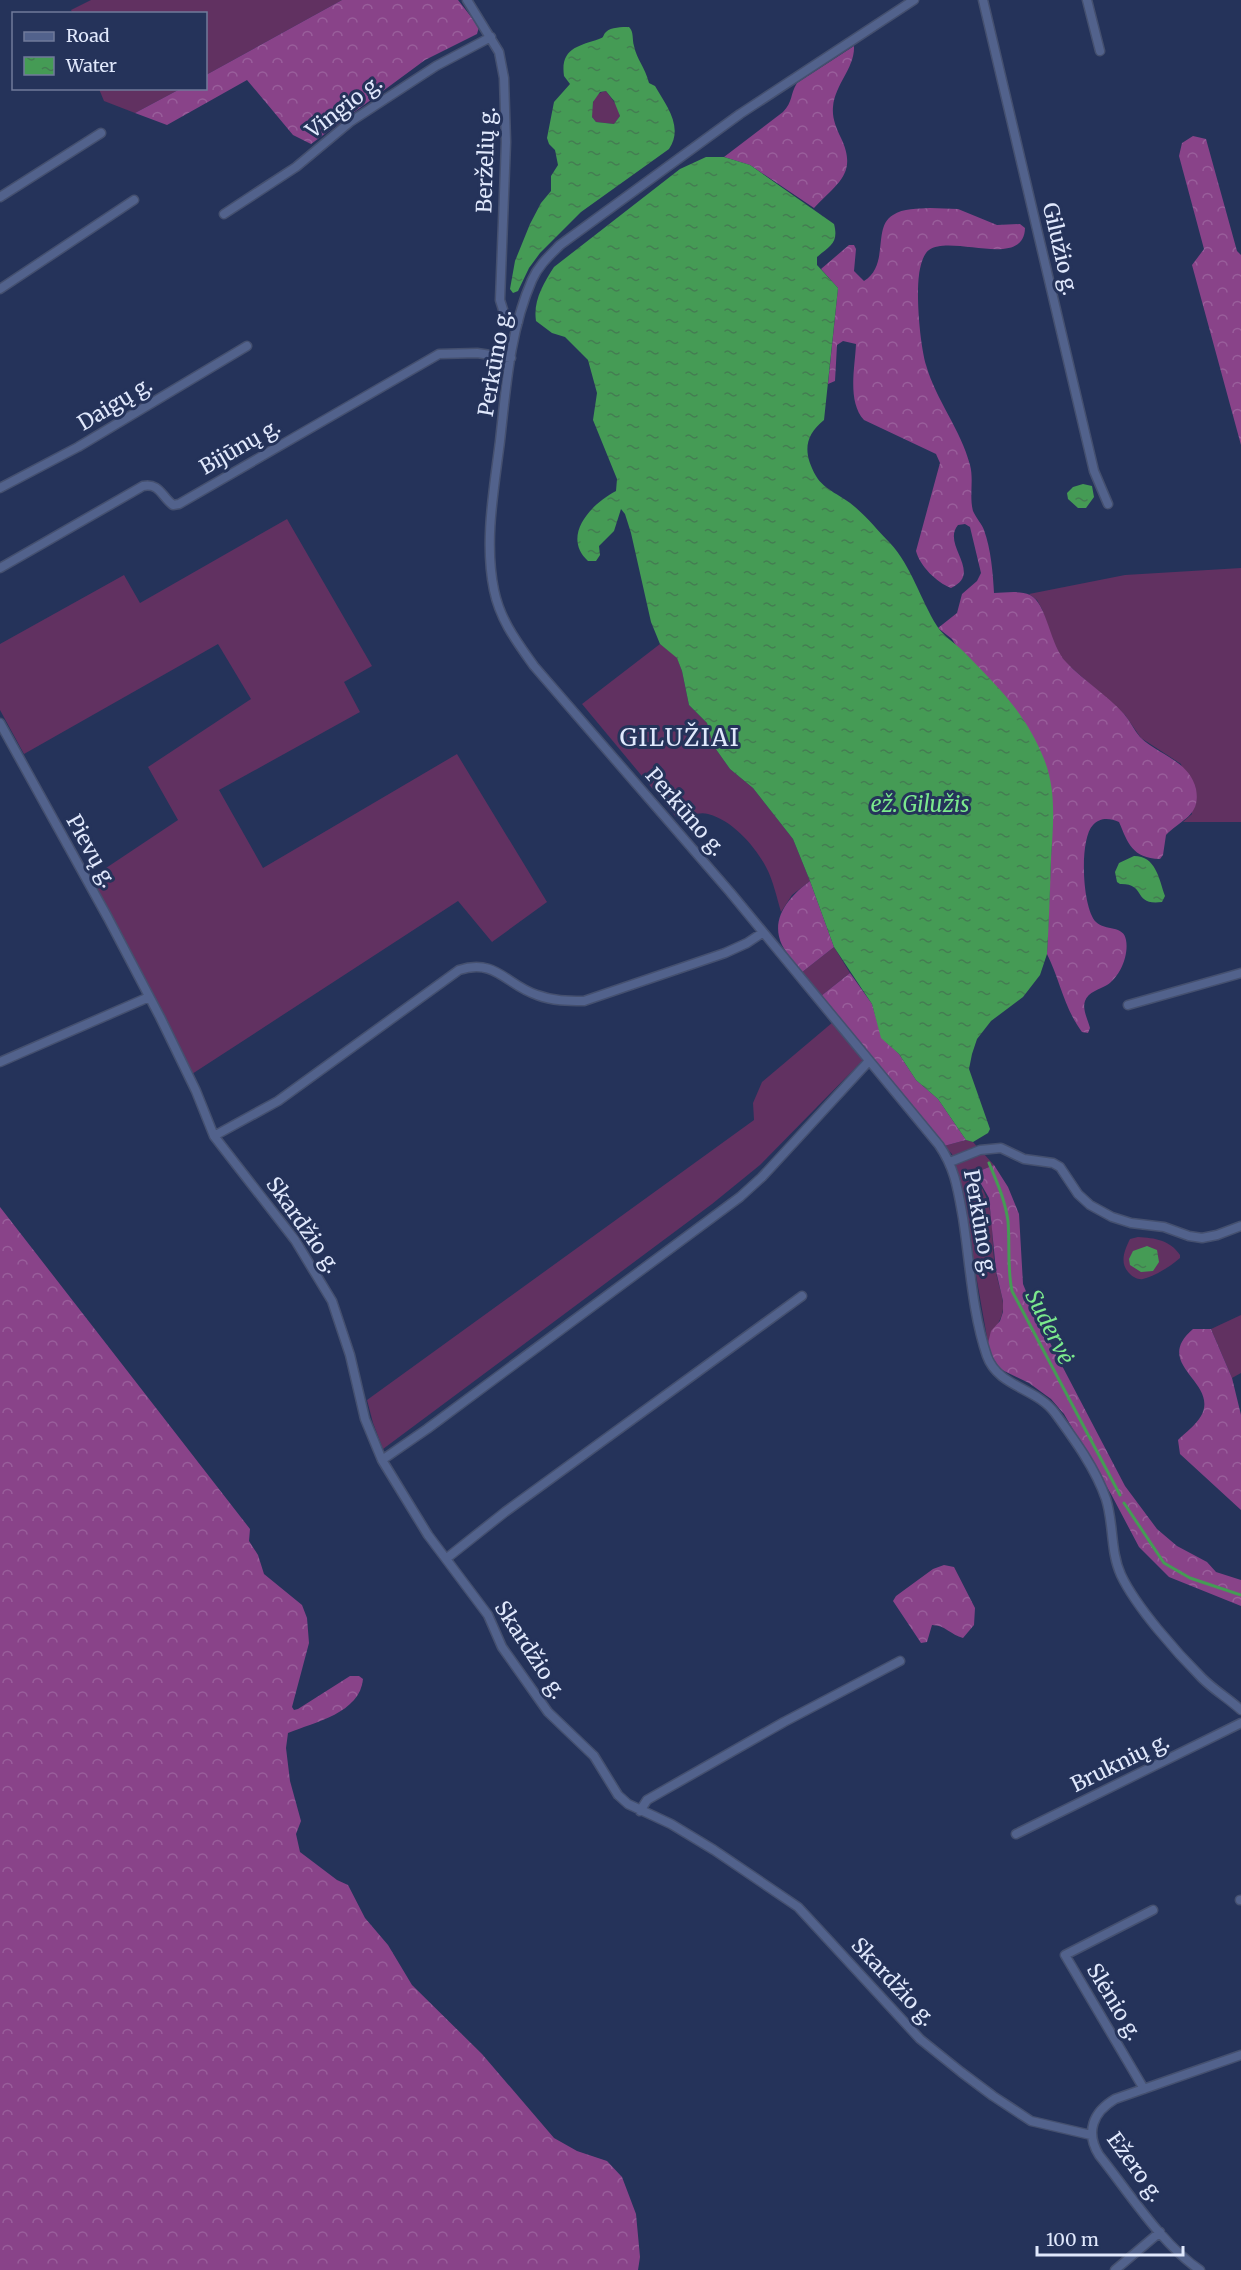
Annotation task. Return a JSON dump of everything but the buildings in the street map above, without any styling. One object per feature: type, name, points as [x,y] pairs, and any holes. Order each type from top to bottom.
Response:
[{"type":"street","name":"Berželių g.","points":[[467,0],[491,37],[502,64],[506,100],[506,142],[500,300],[505,315],[518,322]]},
{"type":"street","name":"Perkūno g.","points":[[914,0],[740,114],[560,245],[542,263],[532,279],[518,322],[511,358],[495,483],[490,547],[494,590],[503,619],[534,666],[730,892],[868,1062],[939,1145],[950,1162],[964,1226],[977,1316],[988,1359],[998,1374],[1036,1396],[1054,1411],[1082,1453],[1106,1498],[1118,1566],[1127,1585],[1170,1644],[1203,1679],[1241,1710]]},
{"type":"street","name":"Gilužio g.","points":[[983,0],[1094,471],[1108,504]]},
{"type":"street","points":[[1087,0],[1100,51]]},
{"type":"street","name":"Vingio g.","points":[[224,214],[296,167],[350,122],[405,85],[491,37]]},
{"type":"street","points":[[0,197],[101,133]]},
{"type":"street","points":[[0,289],[134,200]]},
{"type":"street","name":"Daigų g.","points":[[0,488],[78,447],[247,346]]},
{"type":"street","name":"Bijūnų g.","points":[[0,568],[143,486],[158,487],[169,502],[173,505],[179,504],[439,354],[477,353],[511,358]]},
{"type":"street","name":"Pievų g.","points":[[0,723],[149,997]]},
{"type":"street","points":[[214,1136],[278,1101],[459,970],[472,966],[486,967],[535,995],[562,1001],[584,1001],[725,953],[762,933]]},
{"type":"street","points":[[1128,1005],[1241,973]]},
{"type":"street","points":[[0,1062],[149,997]]},
{"type":"street","name":"Skardžio g.","points":[[149,997],[196,1091],[214,1136],[295,1240],[332,1301],[350,1355],[365,1419],[382,1460],[428,1535],[488,1615],[502,1647],[548,1712],[594,1756],[618,1795],[640,1811],[671,1824],[706,1845],[798,1907],[920,2038],[993,2096],[1031,2121],[1091,2135]]},
{"type":"street","points":[[382,1460],[740,1197],[762,1177],[868,1062]]},
{"type":"street","points":[[950,1162],[980,1150],[1000,1148],[1024,1159],[1053,1163],[1060,1167],[1078,1194],[1090,1205],[1112,1217],[1131,1223],[1164,1227],[1202,1238],[1217,1236],[1241,1226]]},
{"type":"street","points":[[447,1558],[515,1505],[802,1296]]},
{"type":"street","points":[[640,1811],[647,1800],[784,1722],[900,1661]]},
{"type":"street","name":"Bruknių g.","points":[[1016,1834],[1241,1723]]},
{"type":"street","name":"Slėnio g.","points":[[1144,2089],[1065,1955],[1152,1911]]},
{"type":"street","name":"Ežero g.","points":[[1200,2270],[1179,2253],[1160,2232],[1099,2155],[1091,2135],[1096,2118],[1107,2104],[1241,2055]]},
{"type":"street","points":[[1115,2270],[1160,2232]]},
{"type":"shaded area","points":[[91,0],[342,0],[207,74],[207,12],[72,12],[71,10]]},
{"type":"shaded area","points":[[99,90],[178,90],[135,113],[104,101]]},
{"type":"shaded area","points":[[606,91],[617,106],[620,116],[614,124],[596,122],[592,117],[595,97]]},
{"type":"shaded area","points":[[287,519],[372,666],[344,682],[360,712],[219,790],[263,868],[457,754],[547,902],[492,942],[458,901],[192,1074],[91,878],[178,820],[148,767],[251,699],[218,644],[24,754],[0,710],[0,644],[124,575],[140,603]]},
{"type":"shaded area","points":[[1241,568],[1241,822],[1183,822],[1192,814],[1181,764],[1141,738],[1125,715],[1065,662],[1055,649],[1042,609],[1037,600],[1029,594],[1125,575]]},
{"type":"shaded area","points":[[660,644],[677,657],[689,705],[707,723],[713,745],[730,769],[753,788],[793,839],[810,881],[792,895],[781,912],[766,867],[742,835],[726,822],[708,814],[676,817],[582,704]]},
{"type":"shaded area","points":[[834,947],[850,973],[821,996],[801,973]]},
{"type":"shaded area","points":[[839,1017],[870,1053],[760,1165],[712,1204],[383,1449],[367,1400],[754,1120],[753,1103],[762,1082]]},
{"type":"shaded area","points":[[966,1140],[973,1142],[994,1165],[972,1174],[980,1185],[990,1209],[994,1259],[1003,1304],[1001,1318],[988,1343],[959,1179],[952,1154],[944,1146]]},
{"type":"shaded area","points":[[1138,1237],[1167,1243],[1176,1250],[1180,1258],[1153,1276],[1143,1279],[1136,1278],[1127,1270],[1124,1257],[1130,1239]]},
{"type":"shaded area","points":[[1241,1315],[1241,1373],[1232,1378],[1211,1329]]},
{"type":"green space","points":[[342,0],[458,0],[479,27],[477,34],[425,60],[311,144],[293,135],[247,80],[167,125],[135,113],[178,90],[207,90],[207,74]]},
{"type":"green space","points":[[854,46],[851,62],[837,91],[833,107],[835,122],[846,150],[846,169],[837,184],[814,208],[750,165],[724,157],[783,112],[797,83]]},
{"type":"green space","points":[[1193,136],[1206,139],[1237,251],[1241,255],[1241,445],[1192,265],[1204,249],[1179,156],[1182,143]]},
{"type":"green space","points":[[930,208],[958,209],[997,225],[1020,224],[1025,228],[1022,240],[1013,247],[985,249],[940,246],[929,250],[925,254],[919,272],[919,320],[926,365],[930,378],[961,440],[970,465],[973,511],[983,528],[988,545],[994,593],[1022,593],[1036,600],[1045,615],[1056,646],[1066,662],[1117,707],[1140,737],[1187,771],[1196,789],[1197,798],[1193,811],[1166,835],[1163,855],[1160,859],[1143,856],[1132,848],[1119,822],[1109,819],[1099,821],[1093,825],[1089,833],[1084,858],[1084,874],[1091,914],[1100,925],[1122,932],[1125,935],[1127,946],[1125,959],[1116,977],[1107,985],[1091,993],[1085,1001],[1085,1011],[1090,1028],[1088,1033],[1082,1032],[1066,1004],[1047,954],[1053,809],[952,639],[938,628],[957,613],[962,594],[977,581],[981,573],[970,527],[965,524],[958,525],[954,533],[954,541],[964,575],[960,582],[951,588],[929,573],[916,551],[940,463],[936,454],[864,420],[855,403],[854,394],[856,344],[843,341],[837,345],[835,381],[828,384],[838,288],[821,269],[849,245],[854,245],[856,249],[854,271],[864,281],[877,266],[883,228],[887,221],[901,211]]},
{"type":"green space","points":[[810,881],[834,947],[801,973],[782,945],[778,926],[789,900]]},
{"type":"green space","points":[[850,973],[872,1004],[882,1038],[899,1054],[916,1080],[938,1099],[966,1140],[944,1146],[821,996]]},
{"type":"green space","points":[[994,1165],[1008,1187],[1019,1214],[1023,1284],[1036,1316],[1125,1486],[1157,1529],[1177,1546],[1207,1562],[1216,1572],[1241,1580],[1241,1606],[1169,1577],[1139,1547],[1064,1414],[1051,1399],[1029,1383],[1000,1369],[991,1355],[988,1343],[991,1331],[1000,1321],[1003,1301],[996,1271],[989,1198],[972,1174]]},
{"type":"green space","points":[[0,1207],[250,1529],[249,1541],[258,1555],[264,1574],[302,1605],[307,1618],[309,1643],[292,1707],[294,1710],[350,1676],[359,1676],[363,1679],[360,1691],[345,1708],[323,1720],[288,1733],[286,1748],[290,1781],[301,1821],[296,1834],[300,1852],[337,1880],[348,1885],[365,1918],[388,1945],[412,1985],[482,2054],[554,2138],[577,2151],[607,2161],[622,2177],[636,2214],[640,2257],[638,2270],[0,2270]]},
{"type":"green space","points":[[1193,1329],[1211,1329],[1232,1378],[1241,1415],[1241,1510],[1180,1454],[1178,1440],[1199,1419],[1204,1404],[1202,1393],[1182,1363],[1179,1353],[1182,1342]]},
{"type":"green space","points":[[944,1565],[954,1567],[975,1608],[974,1625],[963,1638],[932,1625],[927,1642],[921,1643],[893,1601],[896,1596],[933,1569]]},
{"type":"water","points":[[629,27],[632,31],[635,51],[649,83],[655,86],[672,116],[675,133],[673,141],[669,149],[581,212],[540,253],[529,268],[518,291],[513,293],[510,289],[515,261],[530,224],[541,203],[551,191],[551,176],[558,165],[555,150],[547,138],[554,102],[570,84],[564,76],[565,59],[572,50],[603,37],[608,30]],"holes":[[[606,91],[614,101],[620,116],[614,124],[596,122],[592,117],[593,102],[600,92]]]},
{"type":"water","name":"ež. Gilužis","points":[[706,157],[724,157],[750,165],[834,224],[835,236],[832,244],[817,257],[817,265],[838,288],[824,420],[812,432],[808,445],[812,468],[819,481],[859,511],[898,552],[939,629],[1010,701],[1029,728],[1048,771],[1053,821],[1047,954],[1040,975],[1023,997],[991,1021],[977,1039],[969,1069],[990,1129],[988,1133],[973,1142],[966,1140],[938,1099],[916,1080],[899,1054],[881,1038],[872,1004],[834,947],[793,839],[753,788],[730,769],[713,745],[707,723],[689,705],[677,658],[660,644],[651,622],[625,514],[621,509],[614,531],[599,546],[600,555],[596,561],[588,561],[580,551],[577,541],[582,522],[597,504],[616,491],[617,479],[593,420],[597,393],[588,360],[565,337],[552,333],[536,321],[537,300],[554,267],[680,169]]},
{"type":"water","points":[[1083,484],[1092,486],[1094,497],[1086,508],[1078,508],[1068,499],[1067,493],[1073,487]]},
{"type":"water","points":[[1134,856],[1147,860],[1156,870],[1165,896],[1162,902],[1147,901],[1134,887],[1117,882],[1115,872],[1119,863]]},
{"type":"water","points":[[1147,1246],[1157,1250],[1159,1262],[1153,1271],[1141,1272],[1130,1265],[1129,1259],[1133,1251]]},
{"type":"waterway","name":"Sudervė","points":[[989,1163],[1007,1213],[1012,1291],[1120,1495]]},
{"type":"waterway","name":"Sudervė","points":[[1124,1503],[1164,1563],[1190,1578],[1241,1595]]},
{"type":"district","name":"GILUŽIAI","points":[[680,738]]}]
